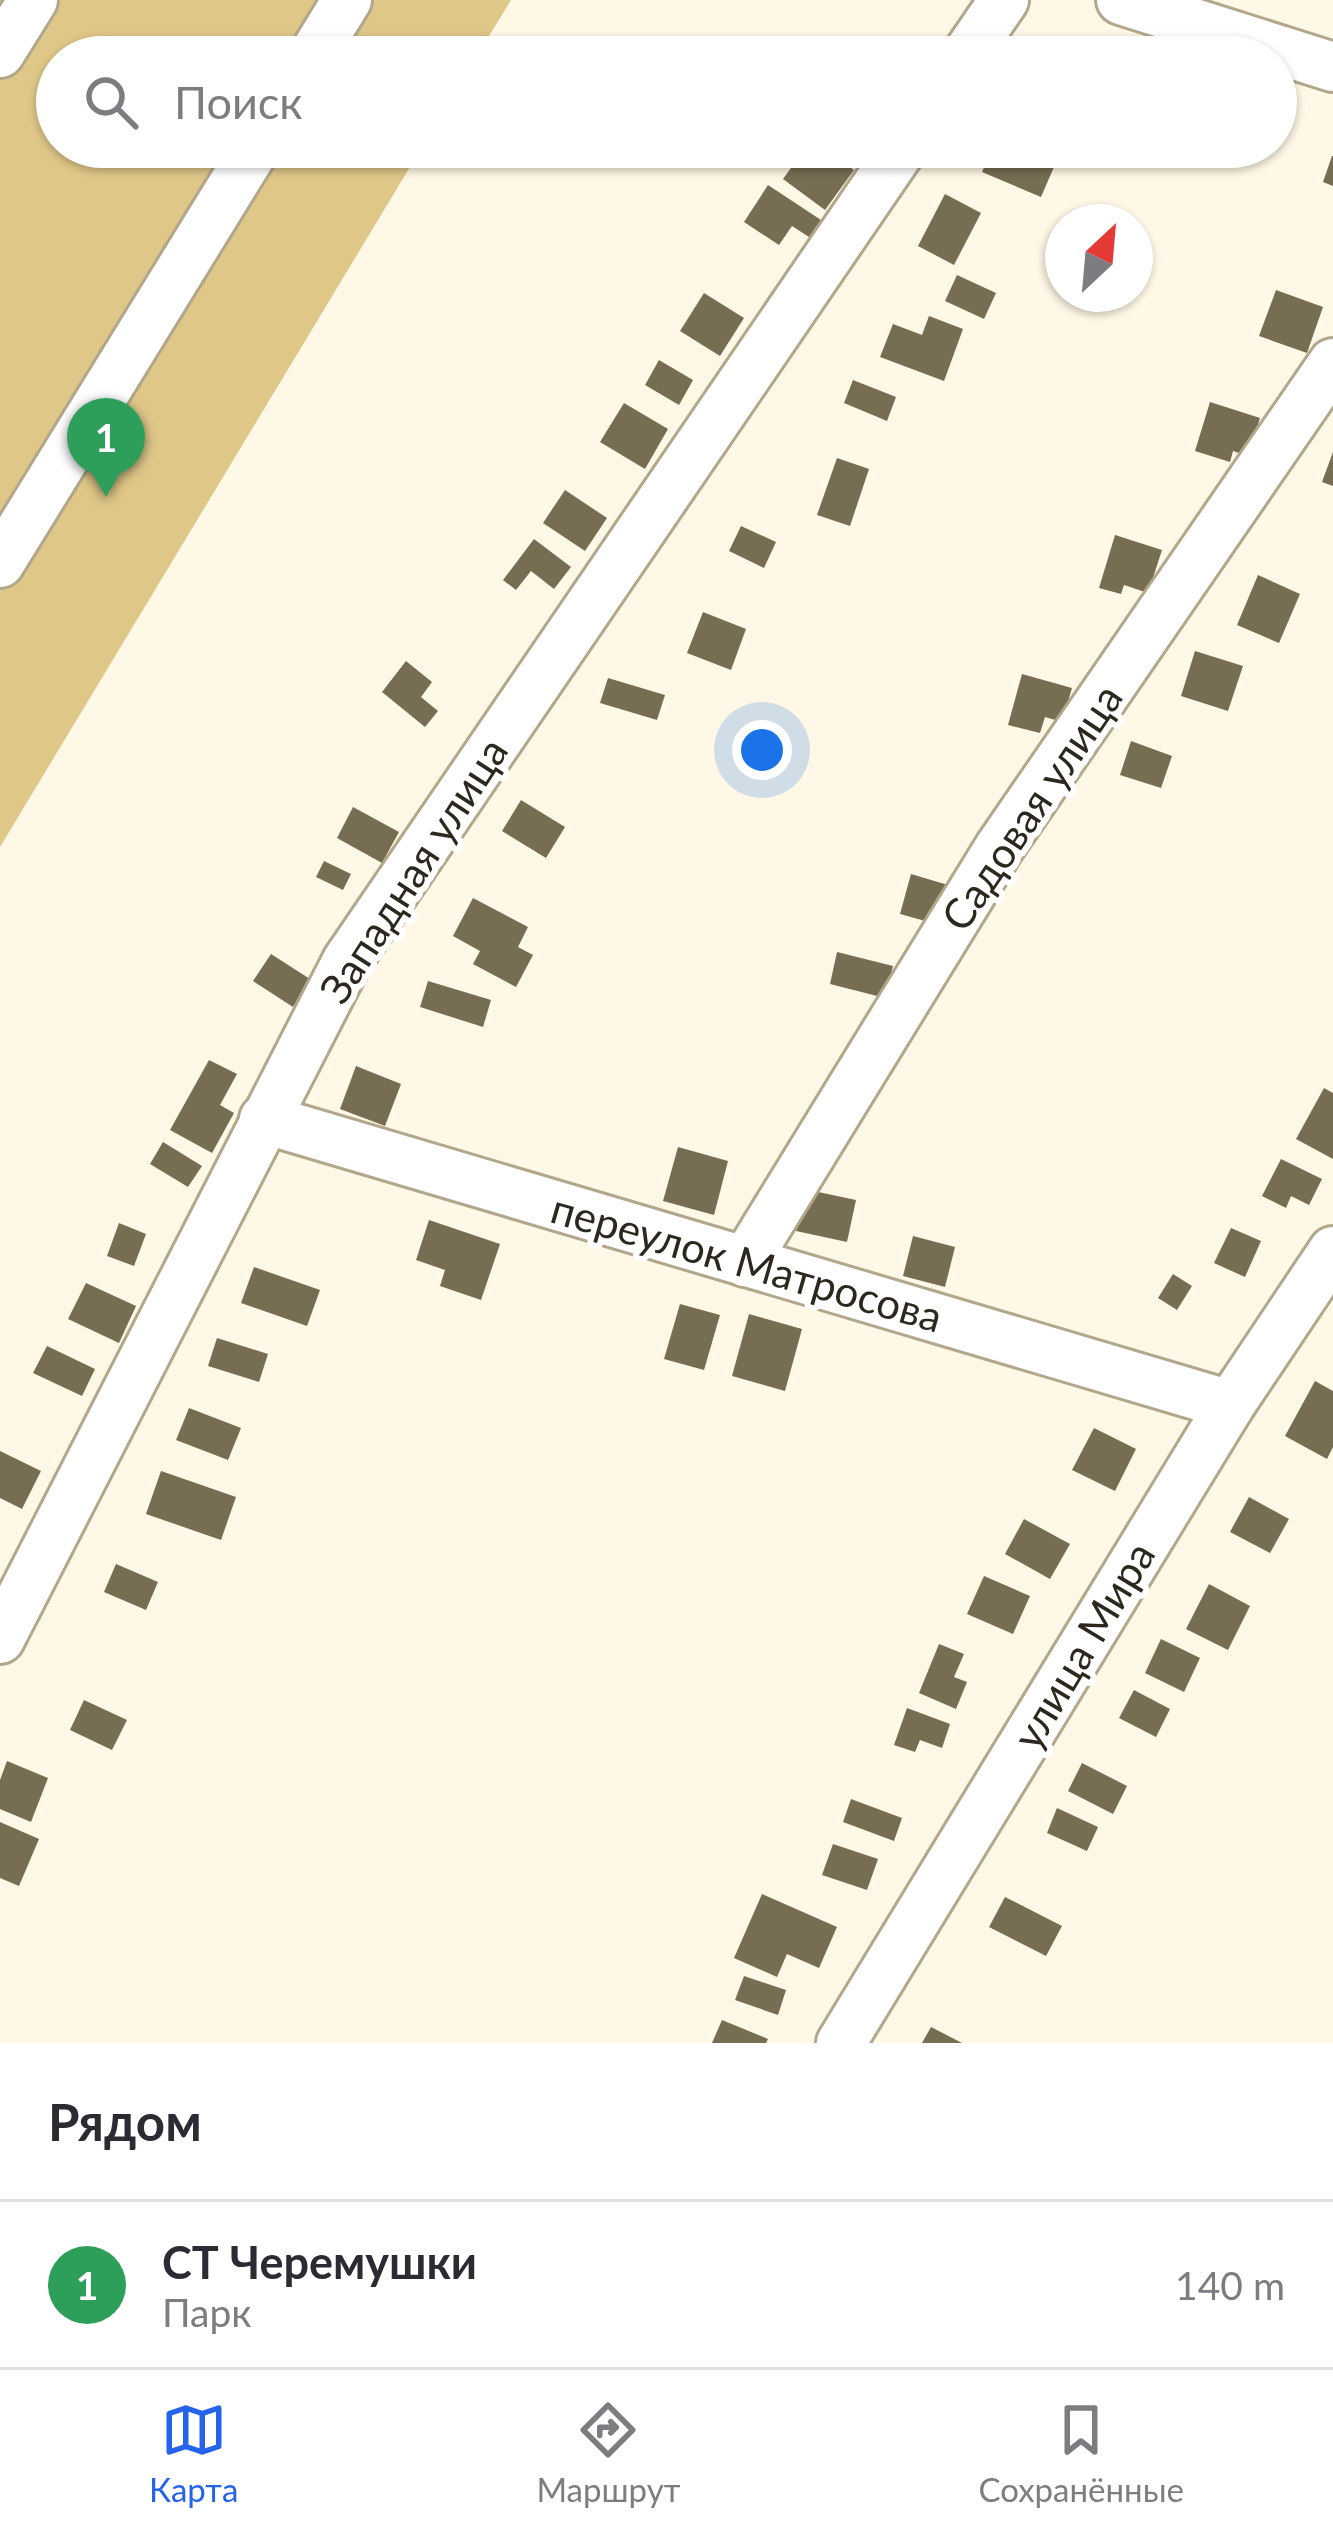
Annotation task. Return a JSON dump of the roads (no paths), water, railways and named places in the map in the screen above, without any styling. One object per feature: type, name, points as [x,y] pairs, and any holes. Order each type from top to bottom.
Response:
[{"type":"street","points":[[0,53],[33,0]]},
{"type":"street","points":[[325,36],[347,0]]},
{"type":"street","points":[[979,36],[1004,0]]},
{"type":"street","points":[[1121,0],[1235,36]]},
{"type":"street","points":[[1297,56],[1333,67]]},
{"type":"street","points":[[0,562],[243,168]]},
{"type":"street","name":"Западная улица","points":[[0,1639],[347,961],[889,168]]},
{"type":"street","name":"Садовая улица","points":[[746,1262],[999,848],[1333,363]]},
{"type":"street","name":"переулок Матросова","points":[[264,1120],[1230,1405]]},
{"type":"street","name":"улица Мира","points":[[841,2043],[1230,1405],[1325,1278]]},
{"type":"place","name":"СТ Черемушки","points":[[106,497]]}]
